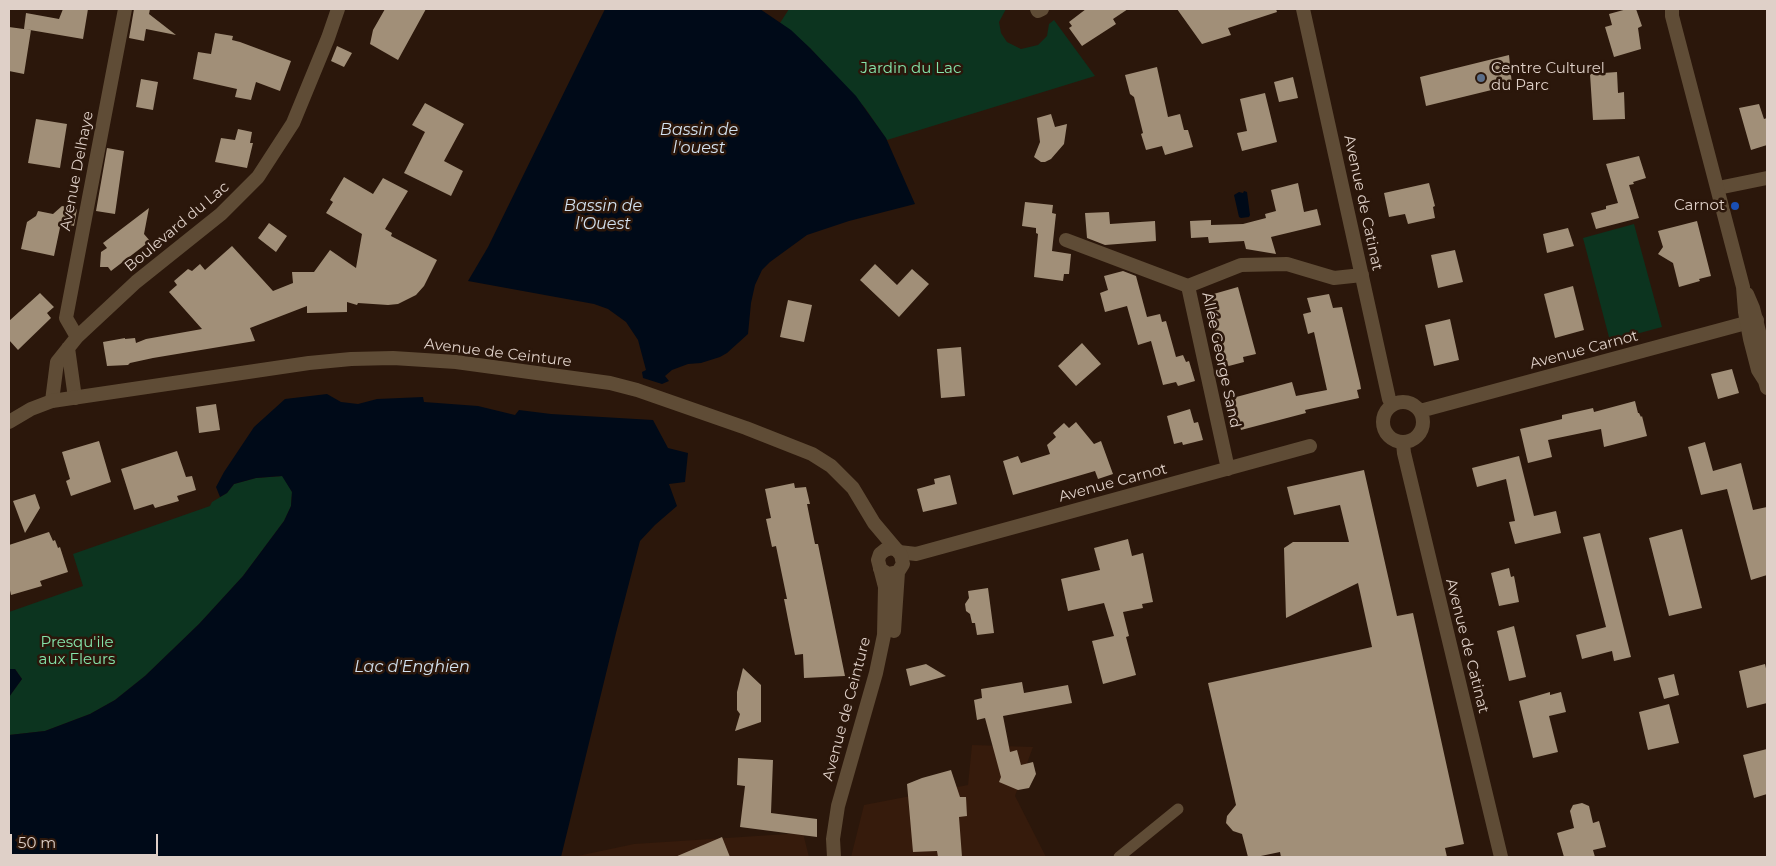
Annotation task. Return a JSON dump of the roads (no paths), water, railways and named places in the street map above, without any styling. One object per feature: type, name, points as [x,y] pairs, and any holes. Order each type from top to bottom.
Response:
[{"type":"street","name":"Avenue Delhaye","points":[[77,337],[66,318],[125,9]]},
{"type":"street","name":"Boulevard du Lac","points":[[52,401],[55,366],[62,354],[77,337],[136,282],[221,214],[258,177],[293,123],[338,9]]},
{"type":"street","name":"Avenue de Catinat","points":[[1303,9],[1389,399],[1392,404]]},
{"type":"street","points":[[1671,11],[1752,322],[1767,363]]},
{"type":"street","points":[[1718,188],[1767,178]]},
{"type":"street","points":[[1066,240],[1188,286]]},
{"type":"street","name":"Allée George Sand","points":[[1228,469],[1188,286],[1241,265],[1287,264],[1334,278],[1362,276]]},
{"type":"street","points":[[1752,322],[1758,370],[1767,379]]},
{"type":"street","name":"Avenue Carnot","points":[[1420,411],[1752,322]]},
{"type":"street","points":[[68,348],[75,398]]},
{"type":"street","name":"Avenue de Ceinture","points":[[52,401],[309,363],[370,358],[456,362],[610,383],[649,394],[746,428],[812,454],[831,466],[846,480],[860,498],[874,523],[898,551]]},
{"type":"street","points":[[9,422],[31,408],[52,401]]},
{"type":"street","points":[[1409,402],[1420,411],[1424,421],[1422,429],[1418,436],[1411,441],[1396,442],[1385,432],[1382,425],[1383,417],[1386,410],[1392,404],[1409,402]]},
{"type":"street","name":"Avenue de Catinat","points":[[1403,443],[1501,857]]},
{"type":"street","name":"Avenue Carnot","points":[[898,551],[916,554],[925,552],[1310,446]]},
{"type":"street","name":"Avenue de Ceinture","points":[[834,857],[833,840],[838,806],[876,673],[884,635],[885,587],[879,564],[878,536],[874,523]]},
{"type":"street","points":[[891,548],[898,551],[903,561],[899,571],[888,574],[879,564],[880,554],[891,548]]},
{"type":"street","name":"Avenue Carnot","points":[[899,571],[916,556],[925,552]]},
{"type":"street","name":"Avenue de Ceinture","points":[[844,857],[842,840],[844,814],[889,655],[894,631],[899,571]]},
{"type":"lane","points":[[1119,857],[1178,808]]},
{"type":"water","name":"Bassin de l'Ouest","points":[[605,9],[760,9],[791,30],[856,96],[886,138],[915,204],[849,221],[807,235],[762,270],[755,285],[751,303],[748,334],[720,357],[701,363],[688,364],[672,370],[665,376],[669,381],[662,384],[643,378],[642,372],[646,370],[638,340],[626,322],[608,309],[594,304],[468,281],[488,247]]},
{"type":"water","points":[[1244,191],[1247,192],[1250,215],[1249,217],[1241,218],[1239,217],[1234,195]]},
{"type":"water","name":"Lac d'Enghien","points":[[327,394],[341,402],[358,404],[377,399],[423,397],[424,402],[478,406],[515,415],[519,410],[551,414],[653,420],[668,448],[688,453],[685,482],[669,484],[677,506],[640,541],[561,857],[9,857],[9,735],[45,731],[90,714],[115,700],[145,676],[199,624],[243,576],[284,521],[291,506],[292,492],[282,476],[256,478],[234,484],[227,493],[220,497],[216,487],[224,472],[254,427],[285,399]]},
{"type":"water","points":[[9,669],[15,669],[22,679],[9,697]]},
{"type":"place","name":"Centre Culturel du Parc","points":[[1481,78]]},
{"type":"place","name":"Carnot","points":[[1735,206]]},
{"type":"park label","name":"Jardin du Lac","points":[[911,69]]},
{"type":"park label","name":"Presqu'ile aux Fleurs","points":[[77,652]]},
{"type":"water label","name":"Bassin de l'ouest","points":[[699,139]]}]
